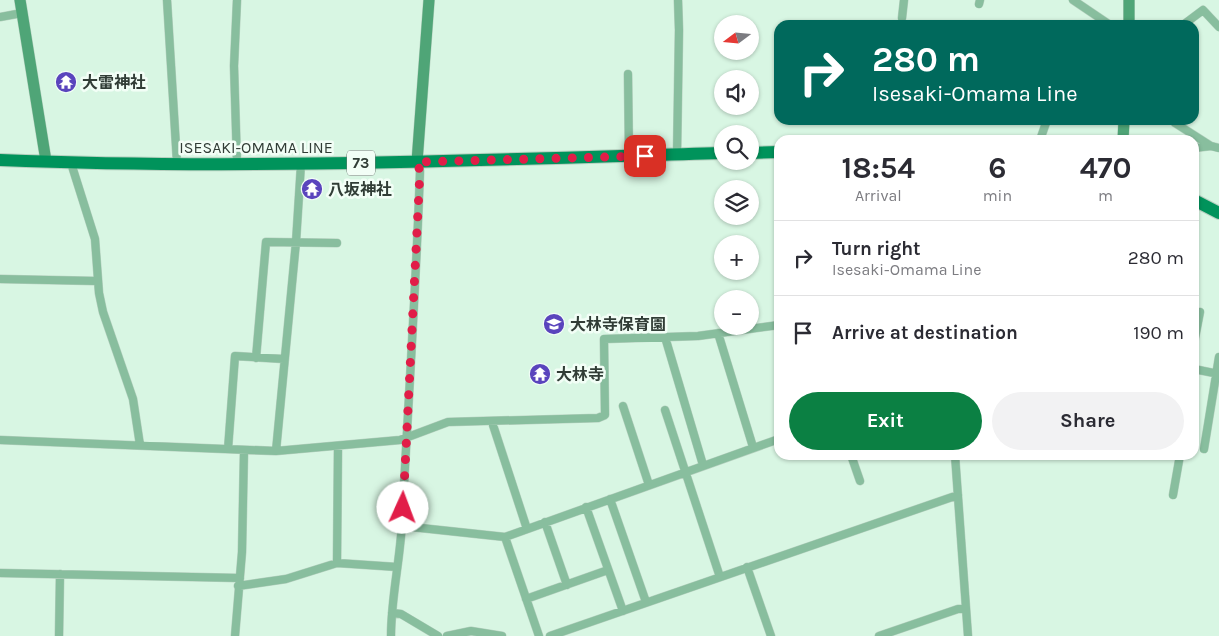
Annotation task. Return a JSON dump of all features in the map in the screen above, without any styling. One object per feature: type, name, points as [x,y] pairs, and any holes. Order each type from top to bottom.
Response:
[{"type":"main road","points":[[759,153],[774,152]]},
{"type":"main road","name":"ISESAKI-OMAMA LINE","points":[[0,160],[71,163],[301,164],[714,154]]},
{"type":"main road","points":[[1199,203],[1219,213]]},
{"type":"street","points":[[20,0],[46,162]]},
{"type":"street","points":[[167,0],[177,163]]},
{"type":"street","points":[[237,0],[234,66],[237,163]]},
{"type":"street","points":[[391,636],[402,526],[420,171],[417,162],[429,0]]},
{"type":"street","points":[[677,155],[678,0]]},
{"type":"street","points":[[902,18],[904,0]]},
{"type":"street","points":[[1073,0],[1103,20]]},
{"type":"street","points":[[1129,0],[1129,20]]},
{"type":"street","points":[[1190,20],[1204,10],[1219,27]]},
{"type":"street","points":[[0,17],[22,13]]},
{"type":"street","points":[[628,74],[629,156]]},
{"type":"street","points":[[1178,125],[1195,135]]},
{"type":"street","points":[[1199,137],[1215,147]]},
{"type":"street","points":[[1199,148],[1215,147]]},
{"type":"street","points":[[71,163],[95,239],[97,281],[103,312],[133,399],[140,445]]},
{"type":"street","points":[[276,451],[296,242],[301,164]]},
{"type":"street","points":[[256,358],[266,242],[337,243]]},
{"type":"street","points":[[0,279],[97,281]]},
{"type":"street","points":[[1199,317],[1200,312]]},
{"type":"street","points":[[759,328],[774,326]]},
{"type":"street","points":[[0,440],[276,451],[338,447],[406,439],[448,422],[604,417],[604,339],[714,333]]},
{"type":"street","points":[[719,335],[753,447]]},
{"type":"street","points":[[665,337],[703,465]]},
{"type":"street","points":[[228,449],[235,356],[284,359]]},
{"type":"street","points":[[1204,450],[1219,357]]},
{"type":"street","points":[[1199,370],[1217,374]]},
{"type":"street","points":[[623,406],[649,485]]},
{"type":"street","points":[[665,410],[720,577]]},
{"type":"street","points":[[492,422],[527,529]]},
{"type":"street","points":[[402,526],[504,537],[774,441]]},
{"type":"street","points":[[337,563],[338,447]]},
{"type":"street","points":[[235,636],[244,451]]},
{"type":"street","points":[[852,460],[860,481]]},
{"type":"street","points":[[955,460],[968,636]]},
{"type":"street","points":[[1173,495],[1179,460]]},
{"type":"street","points":[[550,636],[958,495]]},
{"type":"street","points":[[610,499],[646,602]]},
{"type":"street","points":[[586,507],[623,611]]},
{"type":"street","points":[[545,522],[566,584]]},
{"type":"street","points":[[504,537],[539,636]]},
{"type":"street","points":[[0,573],[239,582],[286,580],[337,563],[397,567]]},
{"type":"street","points":[[747,567],[771,636]]},
{"type":"street","points":[[526,599],[608,570]]},
{"type":"street","points":[[59,636],[60,574]]},
{"type":"street","points":[[879,636],[958,609],[966,609]]},
{"type":"street","points":[[392,613],[401,614],[438,636]]},
{"type":"street","points":[[447,636],[471,631],[502,636]]},
{"type":"place","name":"大雷神社","points":[[66,82]]},
{"type":"place","name":"八坂神社","points":[[312,189]]},
{"type":"place","name":"大林寺保育園","points":[[554,324]]},
{"type":"place","name":"大林寺","points":[[540,374]]},
{"type":"route","points":[[403,508],[416,274],[420,171],[420,165],[417,162],[645,156]]}]
